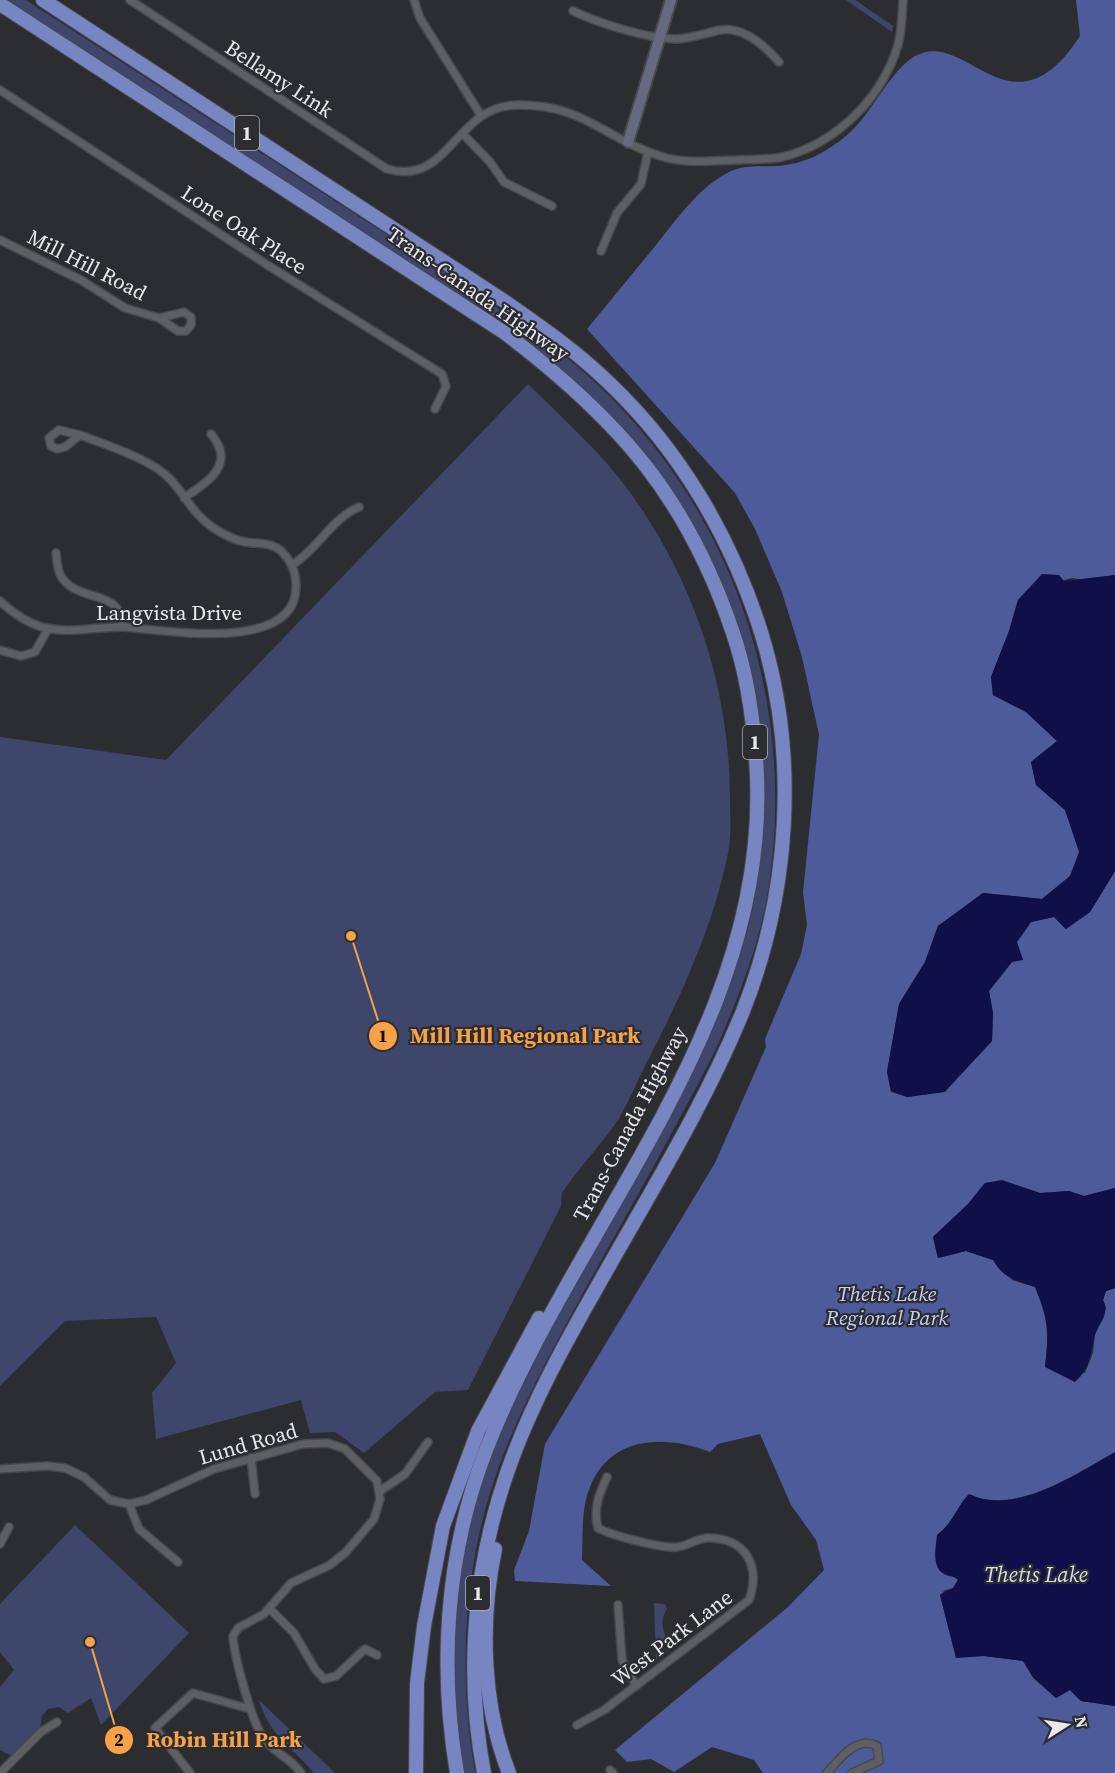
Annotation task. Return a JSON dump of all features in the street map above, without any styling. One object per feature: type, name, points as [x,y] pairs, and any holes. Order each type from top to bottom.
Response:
[{"type":"highway","name":"Trans-Canada Highway","points":[[44,0],[504,301],[577,354],[638,413],[684,471],[722,536],[754,610],[775,691],[784,767],[782,849],[771,919],[760,961],[719,1064],[566,1343],[528,1419],[505,1476],[486,1545],[479,1586],[474,1648],[475,1705],[484,1773]]},
{"type":"highway","name":"Trans-Canada Highway","points":[[0,4],[485,321],[555,372],[602,414],[662,487],[699,548],[717,588],[738,647],[750,704],[758,777],[758,817],[748,896],[729,970],[701,1039],[506,1403],[483,1459],[461,1533],[450,1600],[447,1670],[457,1773]]},
{"type":"highway","points":[[416,1773],[417,1683],[424,1626],[443,1526],[478,1431],[501,1384],[556,1291],[582,1258]]},
{"type":"highway","points":[[509,1773],[492,1713],[486,1624],[494,1553],[528,1419]]},
{"type":"street","name":"Bellamy Link","points":[[130,0],[387,169],[414,172],[433,163],[463,134]]},
{"type":"street","points":[[414,0],[420,18],[480,114]]},
{"type":"street","points":[[628,141],[671,0]]},
{"type":"street","points":[[552,206],[504,182],[490,162],[463,134],[480,114],[495,108],[514,105],[548,106],[578,115],[648,152],[678,160],[697,162],[772,158],[799,152],[831,135],[859,111],[888,70],[898,43],[903,0]]},
{"type":"street","points":[[573,11],[602,23],[661,36],[688,38],[720,30],[735,31],[762,43],[779,62]]},
{"type":"street","name":"Lone Oak Place","points":[[0,90],[269,267],[442,374],[446,386],[435,409]]},
{"type":"street","points":[[602,251],[617,213],[640,184],[648,152]]},
{"type":"street","name":"Mill Hill Road","points":[[0,240],[81,280],[125,308],[159,318]]},
{"type":"street","points":[[184,498],[210,480],[219,466],[220,448],[211,434]]},
{"type":"street","points":[[80,435],[155,468],[170,479],[201,519],[213,528],[245,542],[274,546],[292,565],[314,548],[348,511],[359,507]]},
{"type":"street","points":[[56,553],[60,575],[70,586],[115,604],[123,614],[123,627]]},
{"type":"street","name":"Langvista Drive","points":[[0,601],[27,621],[48,629],[123,627],[219,634],[267,626],[286,612],[294,599],[295,577],[292,565]]},
{"type":"street","points":[[0,650],[21,656],[35,652],[48,629]]},
{"type":"street","points":[[301,1773],[293,1762],[272,1748],[263,1738],[250,1708],[233,1636],[238,1628],[258,1619],[270,1609],[291,1583],[330,1565],[357,1542],[374,1519],[379,1507],[380,1491],[405,1474],[428,1442]]},
{"type":"street","name":"Lund Road","points":[[129,1504],[146,1500],[203,1472],[310,1443],[328,1443],[345,1449],[372,1474],[380,1491]]},
{"type":"street","points":[[251,1458],[255,1494]]},
{"type":"street","points":[[0,1469],[65,1468],[84,1477],[110,1500],[129,1504],[139,1529],[178,1562]]},
{"type":"street","name":"West Park Lane","points":[[577,1725],[636,1686],[749,1600],[754,1586],[754,1569],[743,1551],[730,1540],[705,1538],[678,1547],[662,1546],[610,1535],[598,1528],[595,1515],[598,1495],[607,1477]]},
{"type":"street","points":[[0,1544],[9,1527]]},
{"type":"street","points":[[618,1605],[622,1660],[636,1686]]},
{"type":"street","points":[[270,1609],[294,1633],[315,1669],[324,1678],[336,1676],[365,1649],[377,1655]]},
{"type":"street","points":[[190,1773],[155,1728],[193,1693],[250,1708]]},
{"type":"street","points":[[0,1773],[41,1732],[57,1722]]},
{"type":"street","points":[[827,1773],[854,1746],[869,1743],[877,1746],[879,1761],[852,1773]]},
{"type":"shaded area","points":[[6,0],[26,0],[472,290],[569,360],[599,386],[647,438],[688,495],[721,556],[747,620],[764,688],[774,757],[775,827],[763,917],[745,976],[715,1051],[542,1370],[513,1431],[490,1493],[475,1557],[467,1618],[467,1711],[475,1773],[463,1773],[456,1728],[453,1682],[458,1591],[465,1546],[490,1458],[525,1376],[698,1059],[717,1018],[747,932],[760,867],[764,801],[760,734],[748,669],[719,579],[679,502],[630,437],[574,381],[511,330],[442,283]]},
{"type":"shaded area","points":[[846,0],[855,0],[893,26],[892,32]]},
{"type":"shaded area","points":[[528,384],[606,462],[652,525],[690,598],[715,676],[723,717],[728,758],[730,828],[729,851],[721,885],[694,963],[626,1106],[618,1120],[562,1193],[561,1206],[468,1390],[435,1392],[364,1453],[335,1432],[310,1433],[301,1400],[156,1439],[152,1393],[176,1363],[156,1317],[65,1321],[0,1386],[0,737],[166,760]]},
{"type":"shaded area","points":[[75,1525],[189,1633],[101,1725],[91,1698],[68,1713],[59,1707],[48,1709],[42,1716],[40,1728],[12,1756],[0,1750],[0,1687],[14,1670],[0,1652],[0,1604]]},
{"type":"shaded area","points":[[654,1603],[665,1604],[667,1609],[662,1621],[668,1642],[662,1647],[665,1654],[656,1659]]},
{"type":"shaded area","points":[[259,1700],[335,1773],[314,1773],[268,1722]]},
{"type":"green space","name":"Thetis Lake Regional Park","points":[[1076,0],[1115,0],[1115,575],[1083,580],[1072,578],[1028,589],[1018,600],[991,677],[993,695],[1026,712],[1057,741],[1031,762],[1036,785],[1065,810],[1080,852],[1070,876],[1042,899],[983,893],[938,926],[925,962],[899,1004],[887,1072],[891,1092],[907,1097],[945,1092],[992,1041],[993,1013],[989,991],[1012,962],[1017,942],[1031,922],[1054,917],[1066,929],[1090,912],[1115,871],[1115,1188],[1084,1196],[1069,1191],[1040,1193],[1002,1181],[985,1183],[968,1204],[933,1237],[938,1258],[966,1251],[993,1260],[1012,1280],[1035,1287],[1043,1308],[1046,1326],[1045,1367],[1085,1373],[1093,1353],[1095,1334],[1104,1317],[1106,1307],[1103,1300],[1106,1291],[1115,1288],[1115,1452],[1064,1481],[1025,1496],[1005,1500],[987,1499],[969,1494],[947,1526],[937,1535],[946,1575],[955,1576],[958,1580],[953,1588],[945,1590],[940,1595],[956,1657],[984,1656],[1023,1661],[1033,1678],[1056,1698],[1070,1690],[1081,1701],[1115,1706],[1115,1773],[763,1773],[754,1760],[712,1747],[674,1772],[651,1759],[627,1762],[615,1750],[788,1607],[824,1570],[816,1540],[791,1505],[760,1434],[718,1444],[710,1452],[674,1443],[639,1444],[609,1459],[598,1472],[586,1498],[582,1560],[611,1586],[515,1581],[514,1570],[529,1531],[545,1444],[715,1163],[766,1047],[765,1039],[801,954],[807,925],[803,892],[819,735],[802,657],[782,592],[755,529],[735,493],[587,329],[689,204],[718,178],[741,168],[797,163],[832,147],[855,127],[897,72],[915,56],[934,51],[953,56],[991,75],[1011,81],[1032,80],[1055,66],[1080,36]]},
{"type":"water","points":[[1042,574],[1059,575],[1064,581],[1115,575],[1115,871],[1090,912],[1066,929],[1054,917],[1031,922],[1017,942],[1023,960],[1012,962],[989,991],[993,1013],[992,1041],[944,1092],[907,1097],[891,1091],[887,1072],[899,1004],[925,962],[938,926],[983,893],[1042,899],[1070,876],[1079,852],[1065,810],[1036,785],[1031,762],[1057,741],[1026,712],[993,695],[991,677],[1018,600]]},
{"type":"water","points":[[1002,1180],[1040,1193],[1069,1191],[1084,1196],[1115,1188],[1115,1288],[1106,1291],[1103,1300],[1105,1314],[1095,1335],[1089,1360],[1075,1382],[1045,1367],[1047,1326],[1035,1287],[1006,1275],[993,1260],[966,1251],[938,1258],[933,1237],[968,1204],[985,1183]]},
{"type":"water","name":"Thetis Lake","points":[[1115,1452],[1115,1706],[1081,1701],[1070,1690],[1056,1698],[1033,1677],[1023,1661],[984,1656],[956,1658],[940,1595],[953,1588],[958,1580],[944,1574],[937,1566],[935,1550],[937,1535],[947,1526],[969,1494],[986,1500],[1025,1497],[1064,1481]]},
{"type":"place","name":"Mill Hill Regional Park","points":[[351,936]]},
{"type":"place","name":"Robin Hill Park","points":[[90,1642]]}]
